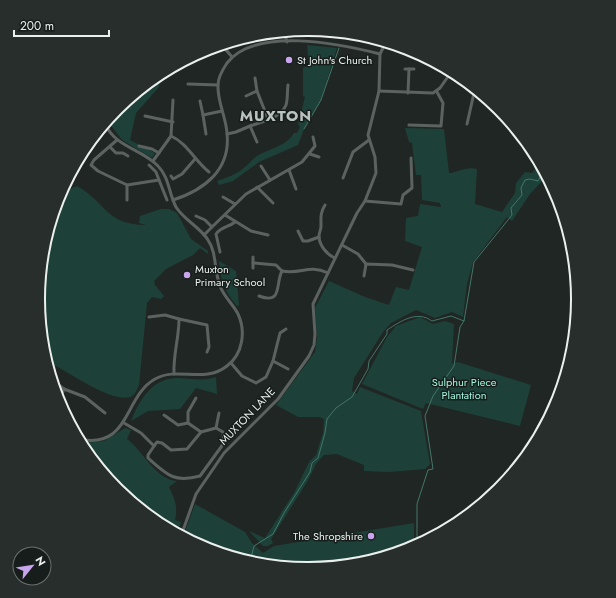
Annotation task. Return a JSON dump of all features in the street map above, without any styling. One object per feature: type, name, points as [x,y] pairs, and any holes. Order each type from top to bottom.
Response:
[{"type":"street","points":[[286,37],[287,42]]},
{"type":"street","points":[[174,200],[198,190],[216,174],[223,161],[227,134],[218,85],[223,68],[232,57],[245,48],[258,44],[287,42],[322,42],[380,54]]},
{"type":"street","name":"MUXTON LANE","points":[[183,530],[196,494],[224,453],[278,399],[309,356],[314,345],[315,334],[313,304],[365,201],[376,173],[375,157],[369,140],[370,123],[379,91],[380,54],[383,47]]},
{"type":"street","points":[[225,49],[232,57]]},
{"type":"street","points":[[408,93],[407,69],[414,69]]},
{"type":"street","points":[[379,91],[429,94],[437,92],[448,76]]},
{"type":"street","points":[[255,78],[257,91],[268,119]]},
{"type":"street","points":[[188,84],[218,85]]},
{"type":"street","points":[[227,134],[277,116],[286,105],[288,85]]},
{"type":"street","points":[[282,90],[287,90]]},
{"type":"street","points":[[246,96],[257,91]]},
{"type":"street","points":[[409,125],[441,126],[443,103],[437,92]]},
{"type":"street","points":[[467,124],[470,120],[474,95]]},
{"type":"street","points":[[153,161],[171,136],[174,105],[173,100]]},
{"type":"street","points":[[200,102],[206,134]]},
{"type":"street","points":[[174,105],[178,104]]},
{"type":"street","points":[[203,115],[222,111]]},
{"type":"street","points":[[145,116],[173,122]]},
{"type":"street","points":[[414,120],[414,125]]},
{"type":"street","points":[[250,126],[257,142]]},
{"type":"street","points":[[86,440],[102,438],[116,430],[124,423],[138,395],[147,384],[160,377],[174,374],[198,376],[208,375],[224,369],[231,363],[243,338],[241,321],[220,287],[212,248],[204,235],[179,211],[164,174],[153,161],[117,140],[108,128]]},
{"type":"street","points":[[171,136],[180,140],[195,159],[209,172]]},
{"type":"street","points":[[204,235],[235,204],[257,187],[302,162],[315,146],[313,137]]},
{"type":"street","points":[[117,140],[94,160],[91,166],[127,185],[159,180]]},
{"type":"street","points":[[343,178],[354,152],[369,140]]},
{"type":"street","points":[[139,146],[152,149],[159,154]]},
{"type":"street","points":[[110,147],[116,153],[123,153],[128,156]]},
{"type":"street","points":[[310,154],[319,157]]},
{"type":"street","points":[[365,201],[397,205],[401,204],[403,195],[412,188],[410,158]]},
{"type":"street","points":[[173,179],[182,174],[195,159]]},
{"type":"street","points":[[149,165],[156,172],[167,200]]},
{"type":"street","points":[[261,166],[270,180]]},
{"type":"street","points":[[289,170],[296,189]]},
{"type":"street","points":[[126,198],[127,185]]},
{"type":"street","points":[[257,187],[273,203]]},
{"type":"street","points":[[227,199],[229,195]]},
{"type":"street","points":[[223,197],[235,204]]},
{"type":"street","points":[[267,204],[269,200]]},
{"type":"street","points":[[325,205],[319,218],[321,226],[319,237],[321,245],[330,255],[335,258]]},
{"type":"street","points":[[225,215],[251,231],[268,236],[270,231]]},
{"type":"street","points":[[196,216],[206,220],[212,227]]},
{"type":"street","points":[[220,252],[221,247],[216,234],[221,228],[229,227],[235,222]]},
{"type":"street","points":[[298,231],[303,241],[308,241],[319,237]]},
{"type":"street","points":[[342,245],[358,254],[366,264],[364,276]]},
{"type":"street","points":[[253,257],[253,268]]},
{"type":"street","points":[[253,263],[276,265],[282,272]]},
{"type":"street","points":[[366,264],[377,264],[413,270]]},
{"type":"street","points":[[259,296],[270,298],[278,293],[278,278],[282,272],[312,268],[328,273]]},
{"type":"street","points":[[404,273],[405,268]]},
{"type":"street","points":[[149,317],[165,315],[207,325],[209,347],[207,352]]},
{"type":"street","points":[[174,374],[174,356],[178,345],[179,319]]},
{"type":"street","points":[[231,363],[242,376],[256,383],[266,377],[274,362],[279,331],[286,329]]},
{"type":"street","points":[[274,362],[288,369]]},
{"type":"street","points":[[60,386],[64,389],[85,397],[105,413]]},
{"type":"street","points":[[62,393],[64,389]]},
{"type":"street","points":[[188,423],[188,412],[196,398]]},
{"type":"street","points":[[216,428],[219,413]]},
{"type":"street","points":[[164,415],[178,425],[188,423],[201,432]]},
{"type":"street","points":[[124,423],[141,433],[154,446]]},
{"type":"street","points":[[216,428],[223,432],[224,442],[206,470],[200,476],[192,478],[168,476],[148,458],[148,454],[157,442],[162,443],[171,450],[187,449],[201,432],[216,428]]},
{"type":"green space","points":[[307,45],[337,48],[321,100],[304,129],[298,145],[259,162],[233,181],[219,185],[217,181],[239,172],[257,156],[282,144],[294,133],[297,133],[300,127],[298,124],[305,97],[303,96],[303,68],[309,65]]},
{"type":"green space","points":[[160,82],[159,87],[136,113],[130,140],[155,153],[152,158],[122,140],[111,125],[135,101]]},
{"type":"green space","points":[[405,128],[444,129],[449,173],[473,168],[477,169],[475,204],[502,212],[515,193],[516,183],[525,172],[532,173],[536,168],[543,181],[530,194],[512,221],[507,217],[473,262],[467,284],[463,317],[452,312],[435,318],[416,310],[391,323],[383,332],[354,378],[352,391],[357,394],[360,387],[421,411],[430,464],[425,469],[389,472],[364,471],[364,465],[337,454],[324,455],[316,464],[307,482],[271,539],[273,543],[268,546],[263,546],[249,531],[265,538],[294,493],[309,462],[316,455],[323,433],[324,419],[319,417],[298,417],[276,405],[315,352],[317,338],[315,308],[329,281],[365,297],[389,305],[396,287],[409,290],[422,247],[405,241],[406,218],[418,216],[420,204],[441,207],[440,203],[422,200],[421,175],[416,175],[412,143],[409,142]]},
{"type":"green space","points":[[77,186],[95,199],[114,217],[133,224],[146,225],[139,223],[140,216],[161,209],[169,209],[177,213],[191,239],[208,251],[208,254],[200,248],[193,255],[166,269],[154,281],[155,285],[164,296],[161,299],[152,297],[147,303],[139,385],[135,394],[130,397],[121,398],[111,395],[53,365],[47,333],[45,299],[47,265],[54,231],[69,189]]},
{"type":"green space","points":[[219,261],[236,271],[239,305],[237,306],[229,296],[224,285]]},
{"type":"green space","name":"Sulphur Piece Plantation","points":[[420,317],[433,324],[445,321],[454,324],[452,364],[458,362],[531,385],[520,426],[426,403],[423,409],[362,384],[387,337],[396,326]]},
{"type":"green space","points":[[216,377],[217,394],[196,388],[180,409],[148,411],[131,421],[147,392],[160,382],[167,379],[176,378],[200,380]]},
{"type":"green space","points":[[125,428],[131,430],[127,439],[163,476],[177,481],[169,487],[175,503],[175,520],[181,522],[179,528],[148,508],[122,485],[99,459],[88,442],[104,441]]},
{"type":"green space","name":"The Shropshire","points":[[195,504],[245,532],[252,543],[263,553],[274,546],[414,523],[414,540],[393,548],[342,560],[308,562],[274,560],[240,553],[207,542],[185,532]]},
{"type":"waterway","points":[[304,129],[321,100],[339,48]]},
{"type":"waterway","points":[[252,556],[254,546],[273,534],[284,513],[310,472],[312,463],[318,458],[327,419],[336,408],[352,397],[368,369],[369,361],[387,334],[387,330],[403,320],[421,316],[432,321],[451,316],[464,321],[474,262],[512,215],[511,208],[522,195],[521,188],[525,180],[530,179],[538,181],[540,176]]},
{"type":"waterway","points":[[417,538],[417,504],[428,470],[433,469],[425,416],[433,396],[454,366],[460,327],[464,321]]},
{"type":"place","name":"St John's Church","points":[[289,60]]},
{"type":"place","name":"Muxton Primary School","points":[[187,275]]},
{"type":"place","name":"The Shropshire","points":[[371,536]]},
{"type":"district","name":"MUXTON","points":[[276,116]]}]
